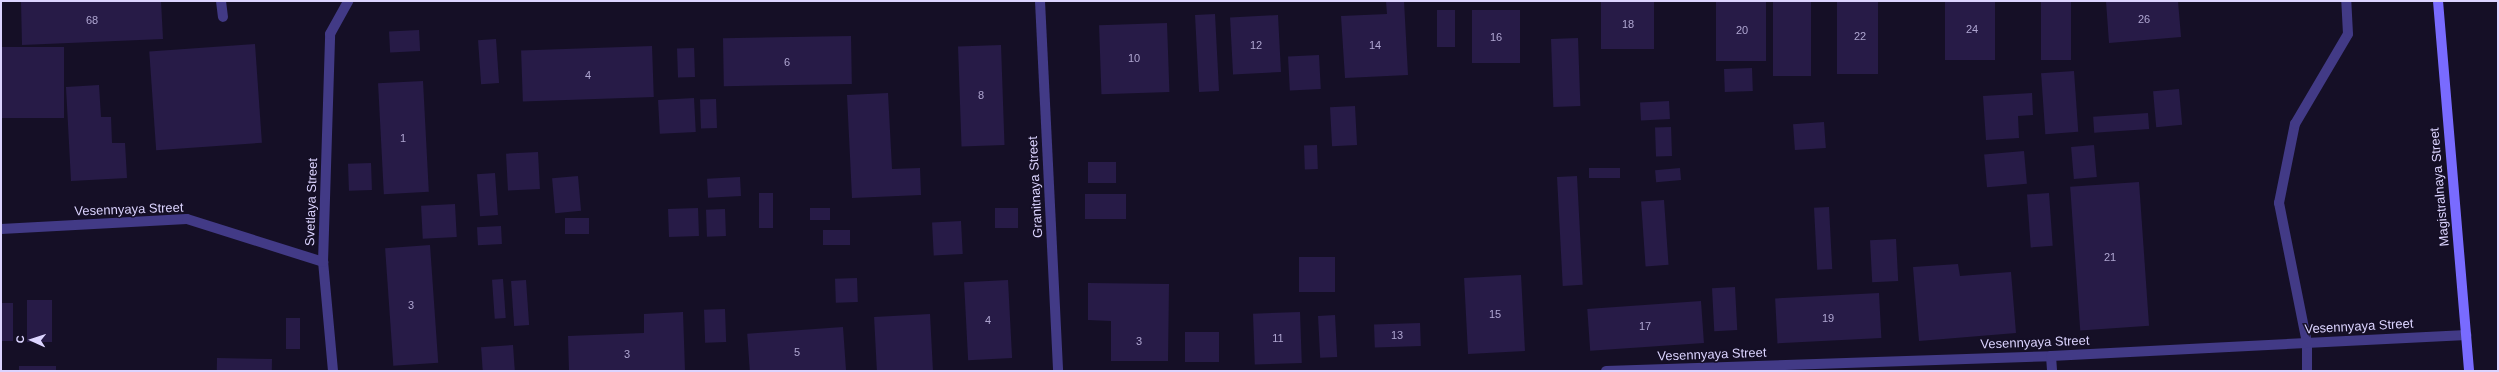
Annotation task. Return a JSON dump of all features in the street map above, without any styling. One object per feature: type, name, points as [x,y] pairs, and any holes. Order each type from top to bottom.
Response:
[{"type":"main road","name":"Magistralnaya Street","points":[[2438,1],[2468,371]]},
{"type":"street","points":[[220,1],[223,17]]},
{"type":"street","name":"Svetlaya Street","points":[[333,371],[323,262],[330,34],[348,1]]},
{"type":"street","name":"Granitnaya Street","points":[[1040,1],[1058,371]]},
{"type":"street","points":[[2307,371],[2307,343],[2279,203],[2295,124],[2348,34],[2346,1]]},
{"type":"street","name":"Vesennyaya Street","points":[[1,229],[187,219],[323,262]]},
{"type":"street","name":"Vesennyaya Street","points":[[1606,371],[2051,356],[2466,335]]},
{"type":"street","points":[[2051,356],[2052,371]]},
{"type":"building","points":[[21,1],[161,1],[163,39],[22,45]]},
{"type":"building","points":[[1386,1],[1404,1],[1408,75],[1345,78],[1341,16],[1387,14]]},
{"type":"building","points":[[1601,1],[1654,1],[1654,49],[1601,49]]},
{"type":"building","points":[[1716,1],[1766,1],[1766,61],[1716,61]]},
{"type":"building","points":[[1773,1],[1811,1],[1811,76],[1773,76]]},
{"type":"building","points":[[1837,1],[1878,1],[1878,74],[1837,74]]},
{"type":"building","points":[[1945,1],[1995,1],[1995,60],[1945,60]]},
{"type":"building","points":[[2041,1],[2071,1],[2071,60],[2041,60]]},
{"type":"building","points":[[2106,1],[2178,1],[2181,37],[2109,43]]},
{"type":"building","points":[[1437,10],[1455,10],[1455,47],[1437,47]]},
{"type":"building","points":[[1472,10],[1520,10],[1520,63],[1472,63]]},
{"type":"building","points":[[1215,14],[1219,91],[1199,92],[1195,15]]},
{"type":"building","points":[[1278,15],[1281,72],[1233,74],[1230,18]]},
{"type":"building","points":[[1167,23],[1169,92],[1101,94],[1099,25]]},
{"type":"building","points":[[419,30],[420,51],[390,53],[389,32]]},
{"type":"building","points":[[851,36],[852,84],[724,86],[723,38]]},
{"type":"building","points":[[1578,38],[1580,106],[1553,107],[1551,39]]},
{"type":"building","points":[[496,39],[499,83],[481,84],[478,40]]},
{"type":"building","points":[[255,44],[262,143],[156,150],[149,51]]},
{"type":"building","points":[[1001,45],[1004,145],[962,146],[958,47]]},
{"type":"building","points":[[652,46],[654,97],[523,102],[521,51]]},
{"type":"building","points":[[1,47],[64,47],[64,118],[1,118]]},
{"type":"building","points":[[694,48],[695,77],[678,78],[677,49]]},
{"type":"building","points":[[1319,55],[1321,89],[1290,91],[1288,57]]},
{"type":"building","points":[[1752,68],[1753,91],[1725,92],[1724,69]]},
{"type":"building","points":[[2074,71],[2078,132],[2045,134],[2041,73]]},
{"type":"building","points":[[423,81],[429,192],[384,194],[378,83]]},
{"type":"building","points":[[99,85],[101,117],[111,117],[112,143],[125,143],[127,178],[71,181],[66,87]]},
{"type":"building","points":[[2179,89],[2182,125],[2156,127],[2153,91]]},
{"type":"building","points":[[888,93],[892,169],[920,168],[921,195],[852,198],[847,95]]},
{"type":"building","points":[[2032,93],[2033,115],[2018,116],[2019,138],[1986,140],[1983,96]]},
{"type":"building","points":[[694,98],[696,132],[660,134],[658,100]]},
{"type":"building","points":[[716,99],[717,128],[701,129],[700,100]]},
{"type":"building","points":[[1669,101],[1670,119],[1641,120],[1640,103]]},
{"type":"building","points":[[1355,106],[1357,145],[1332,146],[1330,107]]},
{"type":"building","points":[[2148,113],[2149,129],[2094,133],[2093,117]]},
{"type":"building","points":[[1824,122],[1826,148],[1795,150],[1793,124]]},
{"type":"building","points":[[1671,127],[1672,156],[1656,157],[1655,128]]},
{"type":"building","points":[[1304,145],[1317,145],[1318,169],[1305,169]]},
{"type":"building","points":[[2094,145],[2097,177],[2074,179],[2071,147]]},
{"type":"building","points":[[2024,151],[2027,184],[1987,187],[1984,154]]},
{"type":"building","points":[[538,152],[540,189],[508,191],[506,154]]},
{"type":"building","points":[[1088,162],[1116,162],[1116,183],[1088,183]]},
{"type":"building","points":[[371,163],[372,190],[349,191],[348,164]]},
{"type":"building","points":[[1589,168],[1620,168],[1620,178],[1589,178]]},
{"type":"building","points":[[1680,168],[1681,180],[1656,182],[1655,170]]},
{"type":"building","points":[[495,173],[498,215],[480,216],[477,174]]},
{"type":"building","points":[[578,176],[581,211],[555,213],[552,178]]},
{"type":"building","points":[[1577,176],[1583,285],[1563,286],[1557,177]]},
{"type":"building","points":[[740,177],[741,196],[708,198],[707,179]]},
{"type":"building","points":[[2139,182],[2149,326],[2080,330],[2070,187]]},
{"type":"building","points":[[759,193],[773,193],[773,228],[759,228]]},
{"type":"building","points":[[2049,193],[2053,246],[2031,247],[2027,195]]},
{"type":"building","points":[[1085,194],[1126,194],[1126,219],[1085,219]]},
{"type":"building","points":[[1664,200],[1669,265],[1646,266],[1641,202]]},
{"type":"building","points":[[455,204],[457,237],[423,239],[421,206]]},
{"type":"building","points":[[1829,207],[1832,269],[1817,270],[1814,208]]},
{"type":"building","points":[[698,208],[699,236],[669,237],[668,209]]},
{"type":"building","points":[[810,208],[830,208],[830,220],[810,220]]},
{"type":"building","points":[[995,208],[1018,208],[1018,228],[995,228]]},
{"type":"building","points":[[725,209],[726,236],[707,237],[706,210]]},
{"type":"building","points":[[565,218],[589,218],[589,234],[565,234]]},
{"type":"building","points":[[961,221],[963,254],[934,255],[932,223]]},
{"type":"building","points":[[501,226],[502,244],[478,245],[477,227]]},
{"type":"building","points":[[823,230],[850,230],[850,245],[823,245]]},
{"type":"building","points":[[1896,239],[1898,281],[1872,282],[1870,240]]},
{"type":"building","points":[[430,245],[438,363],[393,366],[385,248]]},
{"type":"building","points":[[1299,257],[1335,257],[1335,292],[1299,292]]},
{"type":"building","points":[[1958,264],[1960,276],[2011,272],[2016,333],[1919,341],[1913,267]]},
{"type":"building","points":[[1521,275],[1525,351],[1468,354],[1464,278]]},
{"type":"building","points":[[857,278],[858,302],[836,303],[835,279]]},
{"type":"building","points":[[503,279],[506,318],[495,319],[492,280]]},
{"type":"building","points":[[526,280],[529,325],[514,326],[511,281]]},
{"type":"building","points":[[1008,280],[1012,358],[968,360],[964,282]]},
{"type":"building","points":[[1088,283],[1169,284],[1168,361],[1111,361],[1111,321],[1088,320]]},
{"type":"building","points":[[1735,287],[1737,330],[1714,331],[1712,288]]},
{"type":"building","points":[[1879,293],[1881,338],[1777,343],[1775,298]]},
{"type":"building","points":[[27,300],[52,300],[52,342],[27,342]]},
{"type":"building","points":[[1701,301],[1704,343],[1590,351],[1587,309]]},
{"type":"building","points":[[1,303],[13,303],[13,341],[1,341]]},
{"type":"building","points":[[725,309],[726,342],[705,343],[704,310]]},
{"type":"building","points":[[683,312],[685,371],[569,371],[568,336],[644,333],[644,314]]},
{"type":"building","points":[[1300,312],[1302,363],[1255,365],[1253,314]]},
{"type":"building","points":[[930,314],[933,371],[877,371],[874,317]]},
{"type":"building","points":[[1335,315],[1337,357],[1320,358],[1318,316]]},
{"type":"building","points":[[286,318],[300,318],[300,349],[286,349]]},
{"type":"building","points":[[1420,323],[1421,346],[1375,348],[1374,325]]},
{"type":"building","points":[[843,327],[846,371],[750,371],[747,334]]},
{"type":"building","points":[[1185,332],[1219,332],[1219,362],[1185,362]]},
{"type":"building","points":[[513,345],[515,371],[483,371],[481,347]]},
{"type":"building","points":[[217,358],[272,359],[272,371],[217,371]]},
{"type":"building","points":[[19,366],[56,366],[56,371],[19,371]]}]
